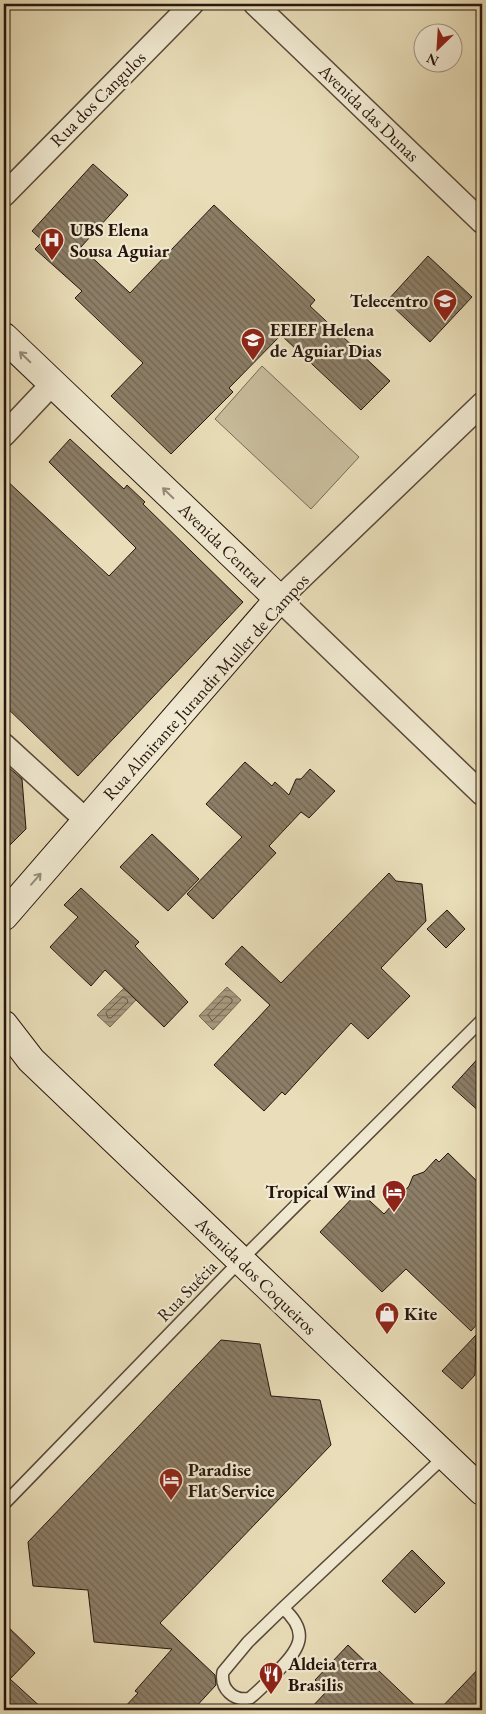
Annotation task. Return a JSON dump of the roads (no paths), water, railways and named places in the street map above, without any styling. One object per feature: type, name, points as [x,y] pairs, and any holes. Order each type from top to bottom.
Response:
[{"type":"main road","name":"Avenida Central","points":[[4,338],[279,599]]},
{"type":"main road","name":"Rua Almirante Jurandir Muller de Campos","points":[[4,916],[279,599]]},
{"type":"main road","points":[[4,1025],[31,1060]]},
{"type":"main road","points":[[4,1043],[31,1060]]},
{"type":"main road","name":"Avenida dos Coqueiros","points":[[31,1060],[482,1491]]},
{"type":"street","name":"Rua dos Cangulos","points":[[4,195],[192,4]]},
{"type":"street","name":"Avenida das Dunas","points":[[255,4],[482,222]]},
{"type":"street","points":[[4,435],[52,384]]},
{"type":"street","name":"Rua Almirante Jurandir Muller de Campos","points":[[279,599],[482,404]]},
{"type":"street","name":"Avenida Central","points":[[279,599],[482,794]]},
{"type":"street","points":[[4,745],[87,821]]},
{"type":"lane","name":"Rua Suécia","points":[[4,1504],[240,1261],[482,1020]]},
{"type":"lane","points":[[282,1608],[293,1618],[300,1632],[296,1653],[250,1698],[237,1698],[230,1694],[224,1684],[222,1677],[227,1666],[282,1608],[445,1456]]},
{"type":"water","points":[[227,987],[241,1000],[213,1030],[199,1016]]},
{"type":"water","points":[[124,988],[136,1000],[110,1027],[97,1015]]},
{"type":"place","name":"UBS Elena Sousa Aguiar","points":[[52,261]]},
{"type":"place","name":"Telecentro","points":[[445,322]]},
{"type":"place","name":"EEIEF Helena de Aguiar Dias","points":[[253,361]]},
{"type":"place","name":"Tropical Wind","points":[[394,1213]]},
{"type":"place","name":"Kite","points":[[387,1335]]},
{"type":"place","name":"Paradise Flat Service","points":[[171,1501]]},
{"type":"place","name":"Aldeia terra Brasilis","points":[[271,1695]]}]
